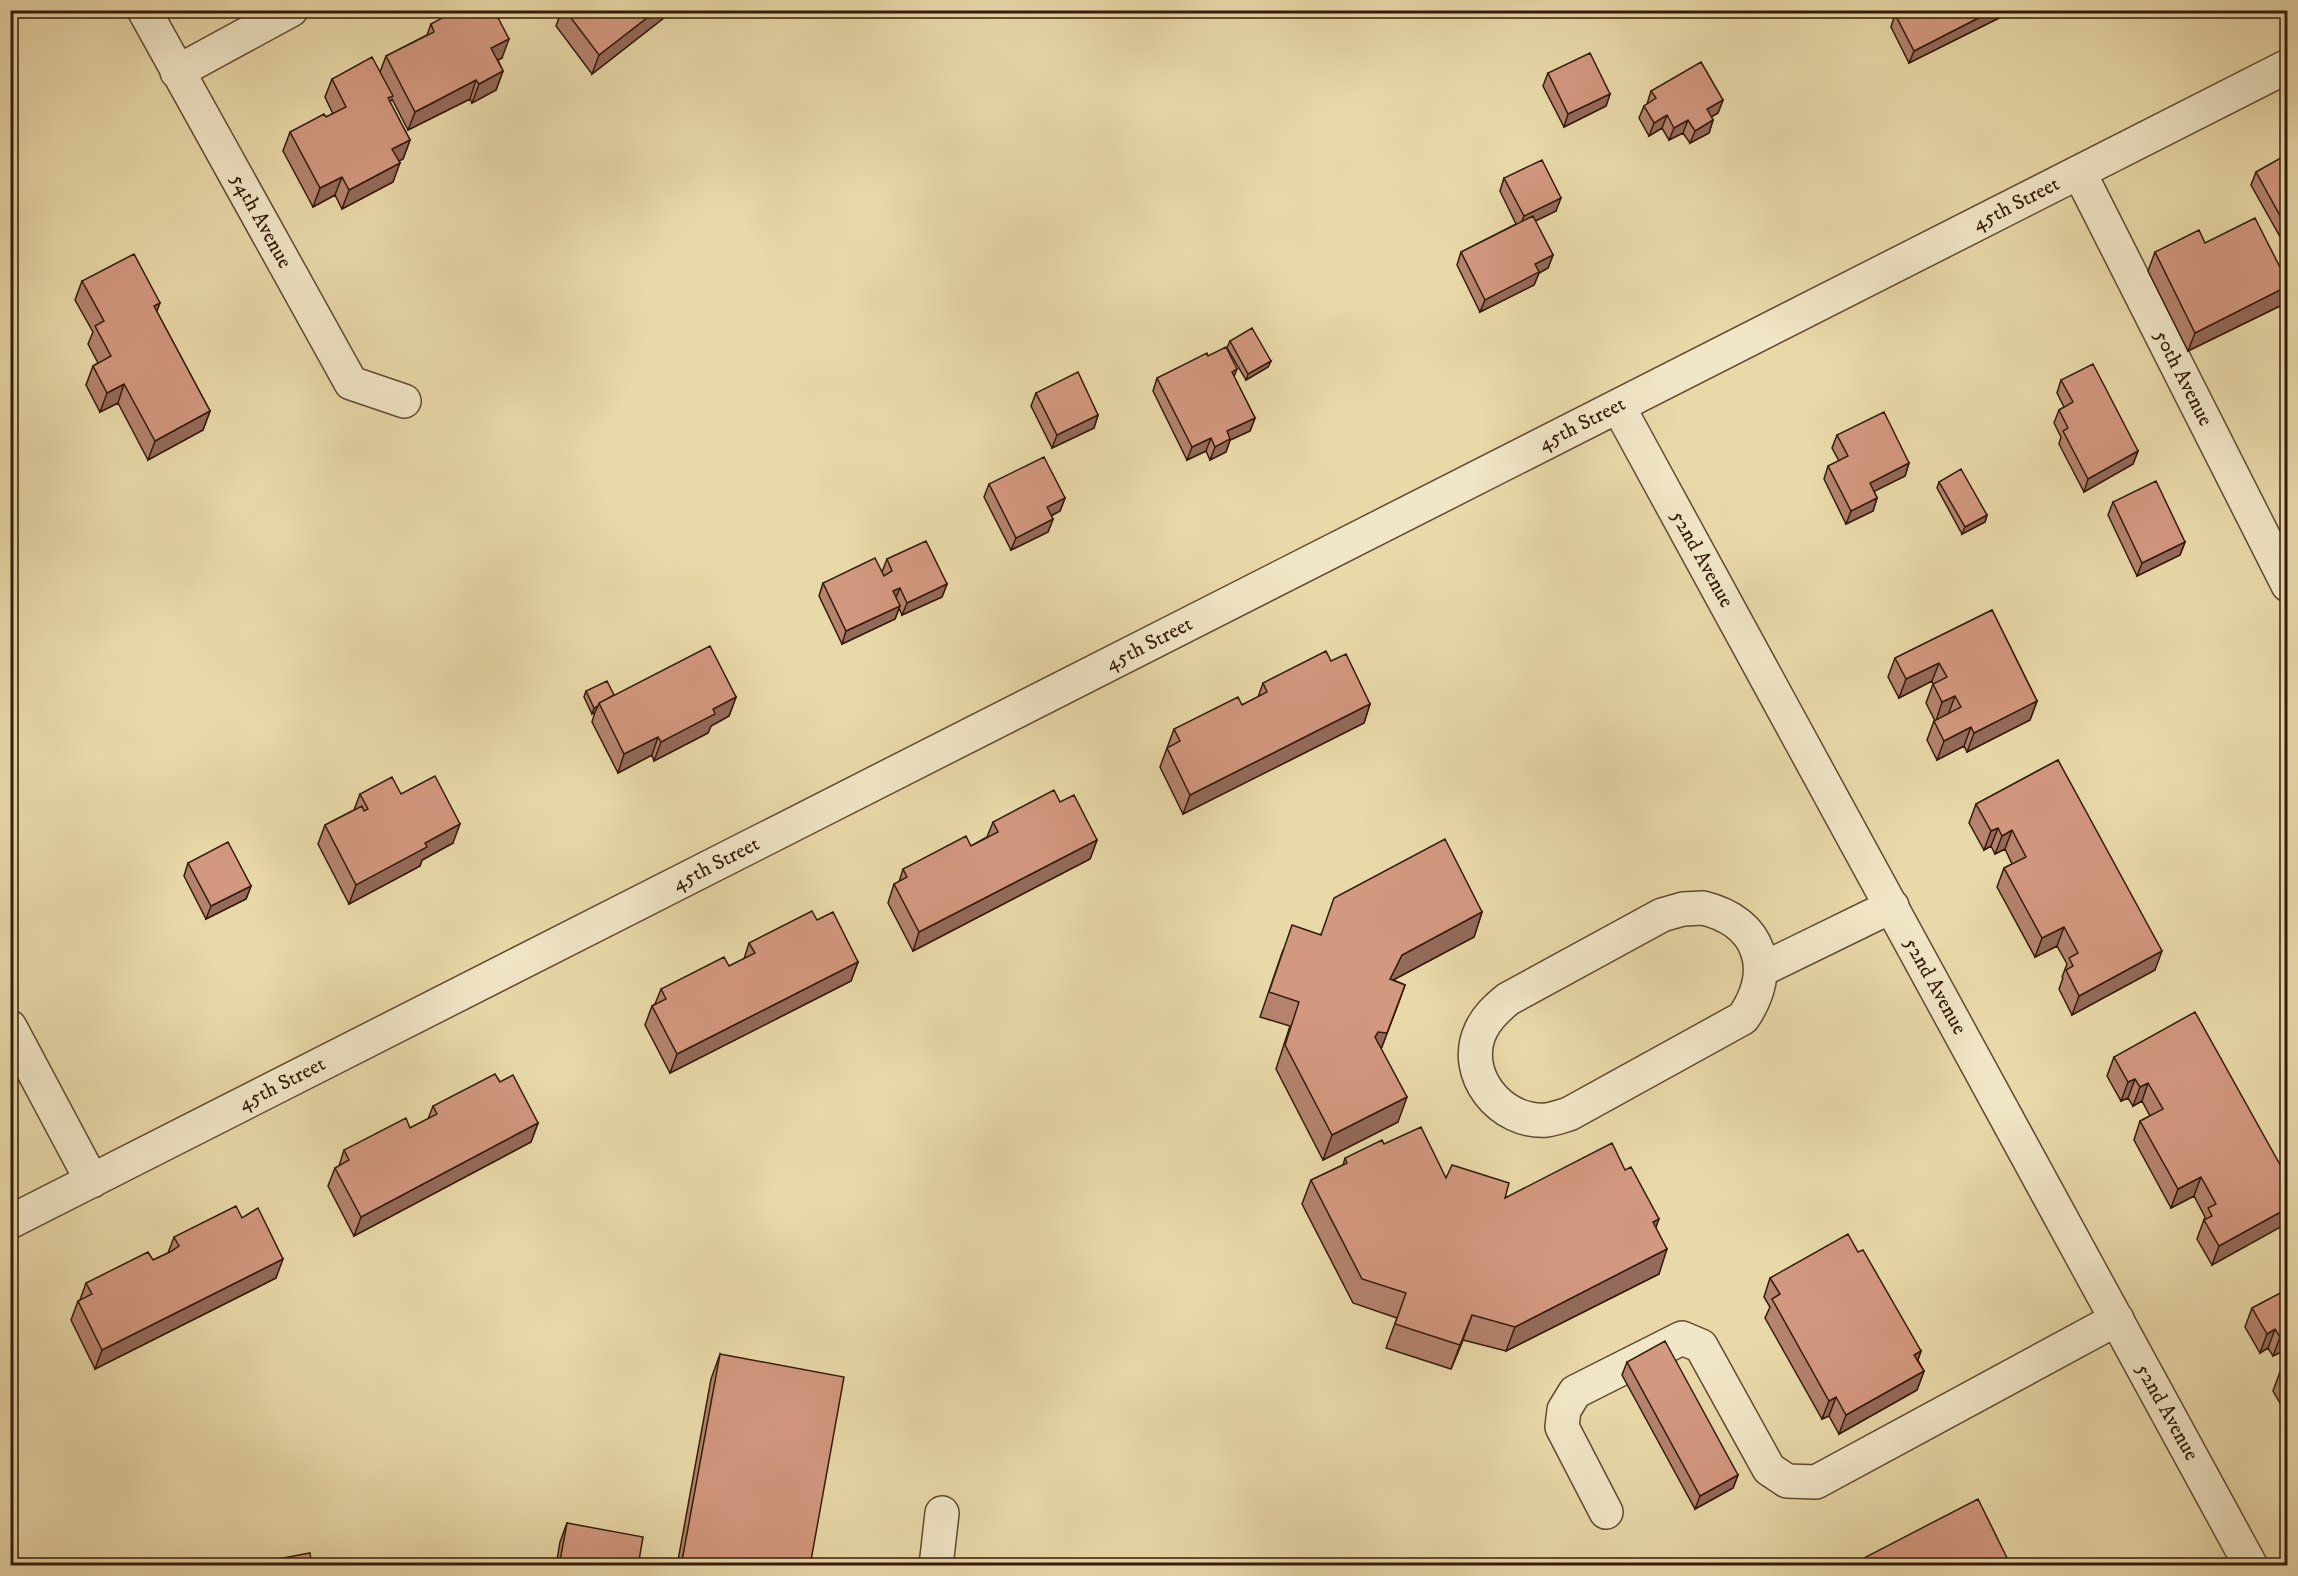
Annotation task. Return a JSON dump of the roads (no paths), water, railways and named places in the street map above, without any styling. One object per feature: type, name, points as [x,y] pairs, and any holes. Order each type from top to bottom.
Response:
[{"type":"street","name":"54th Avenue","points":[[144,10],[351,383],[404,401]]},
{"type":"street","points":[[177,72],[291,10]]},
{"type":"street","name":"45th Street","points":[[10,1222],[2288,66]]},
{"type":"street","name":"50th Avenue","points":[[2079,172],[2288,585]]},
{"type":"street","name":"52nd Avenue","points":[[1618,406],[2251,1566]]},
{"type":"street","points":[[1761,970],[1892,906]]},
{"type":"street","points":[[1703,908],[1723,913],[1740,924],[1753,940],[1761,970],[1761,980],[1755,999],[1743,1018],[1569,1114],[1548,1120],[1526,1119],[1505,1110],[1489,1095],[1479,1075],[1476,1053],[1480,1031],[1492,1012],[1508,999],[1662,915],[1683,909],[1703,908]]},
{"type":"street","points":[[10,1027],[92,1181]]},
{"type":"street","points":[[1606,1512],[1562,1426],[1564,1410],[1575,1392],[1682,1338],[1701,1346],[1769,1469],[1787,1481],[1816,1482],[2117,1319]]},
{"type":"street","points":[[936,1566],[942,1513]]}]
